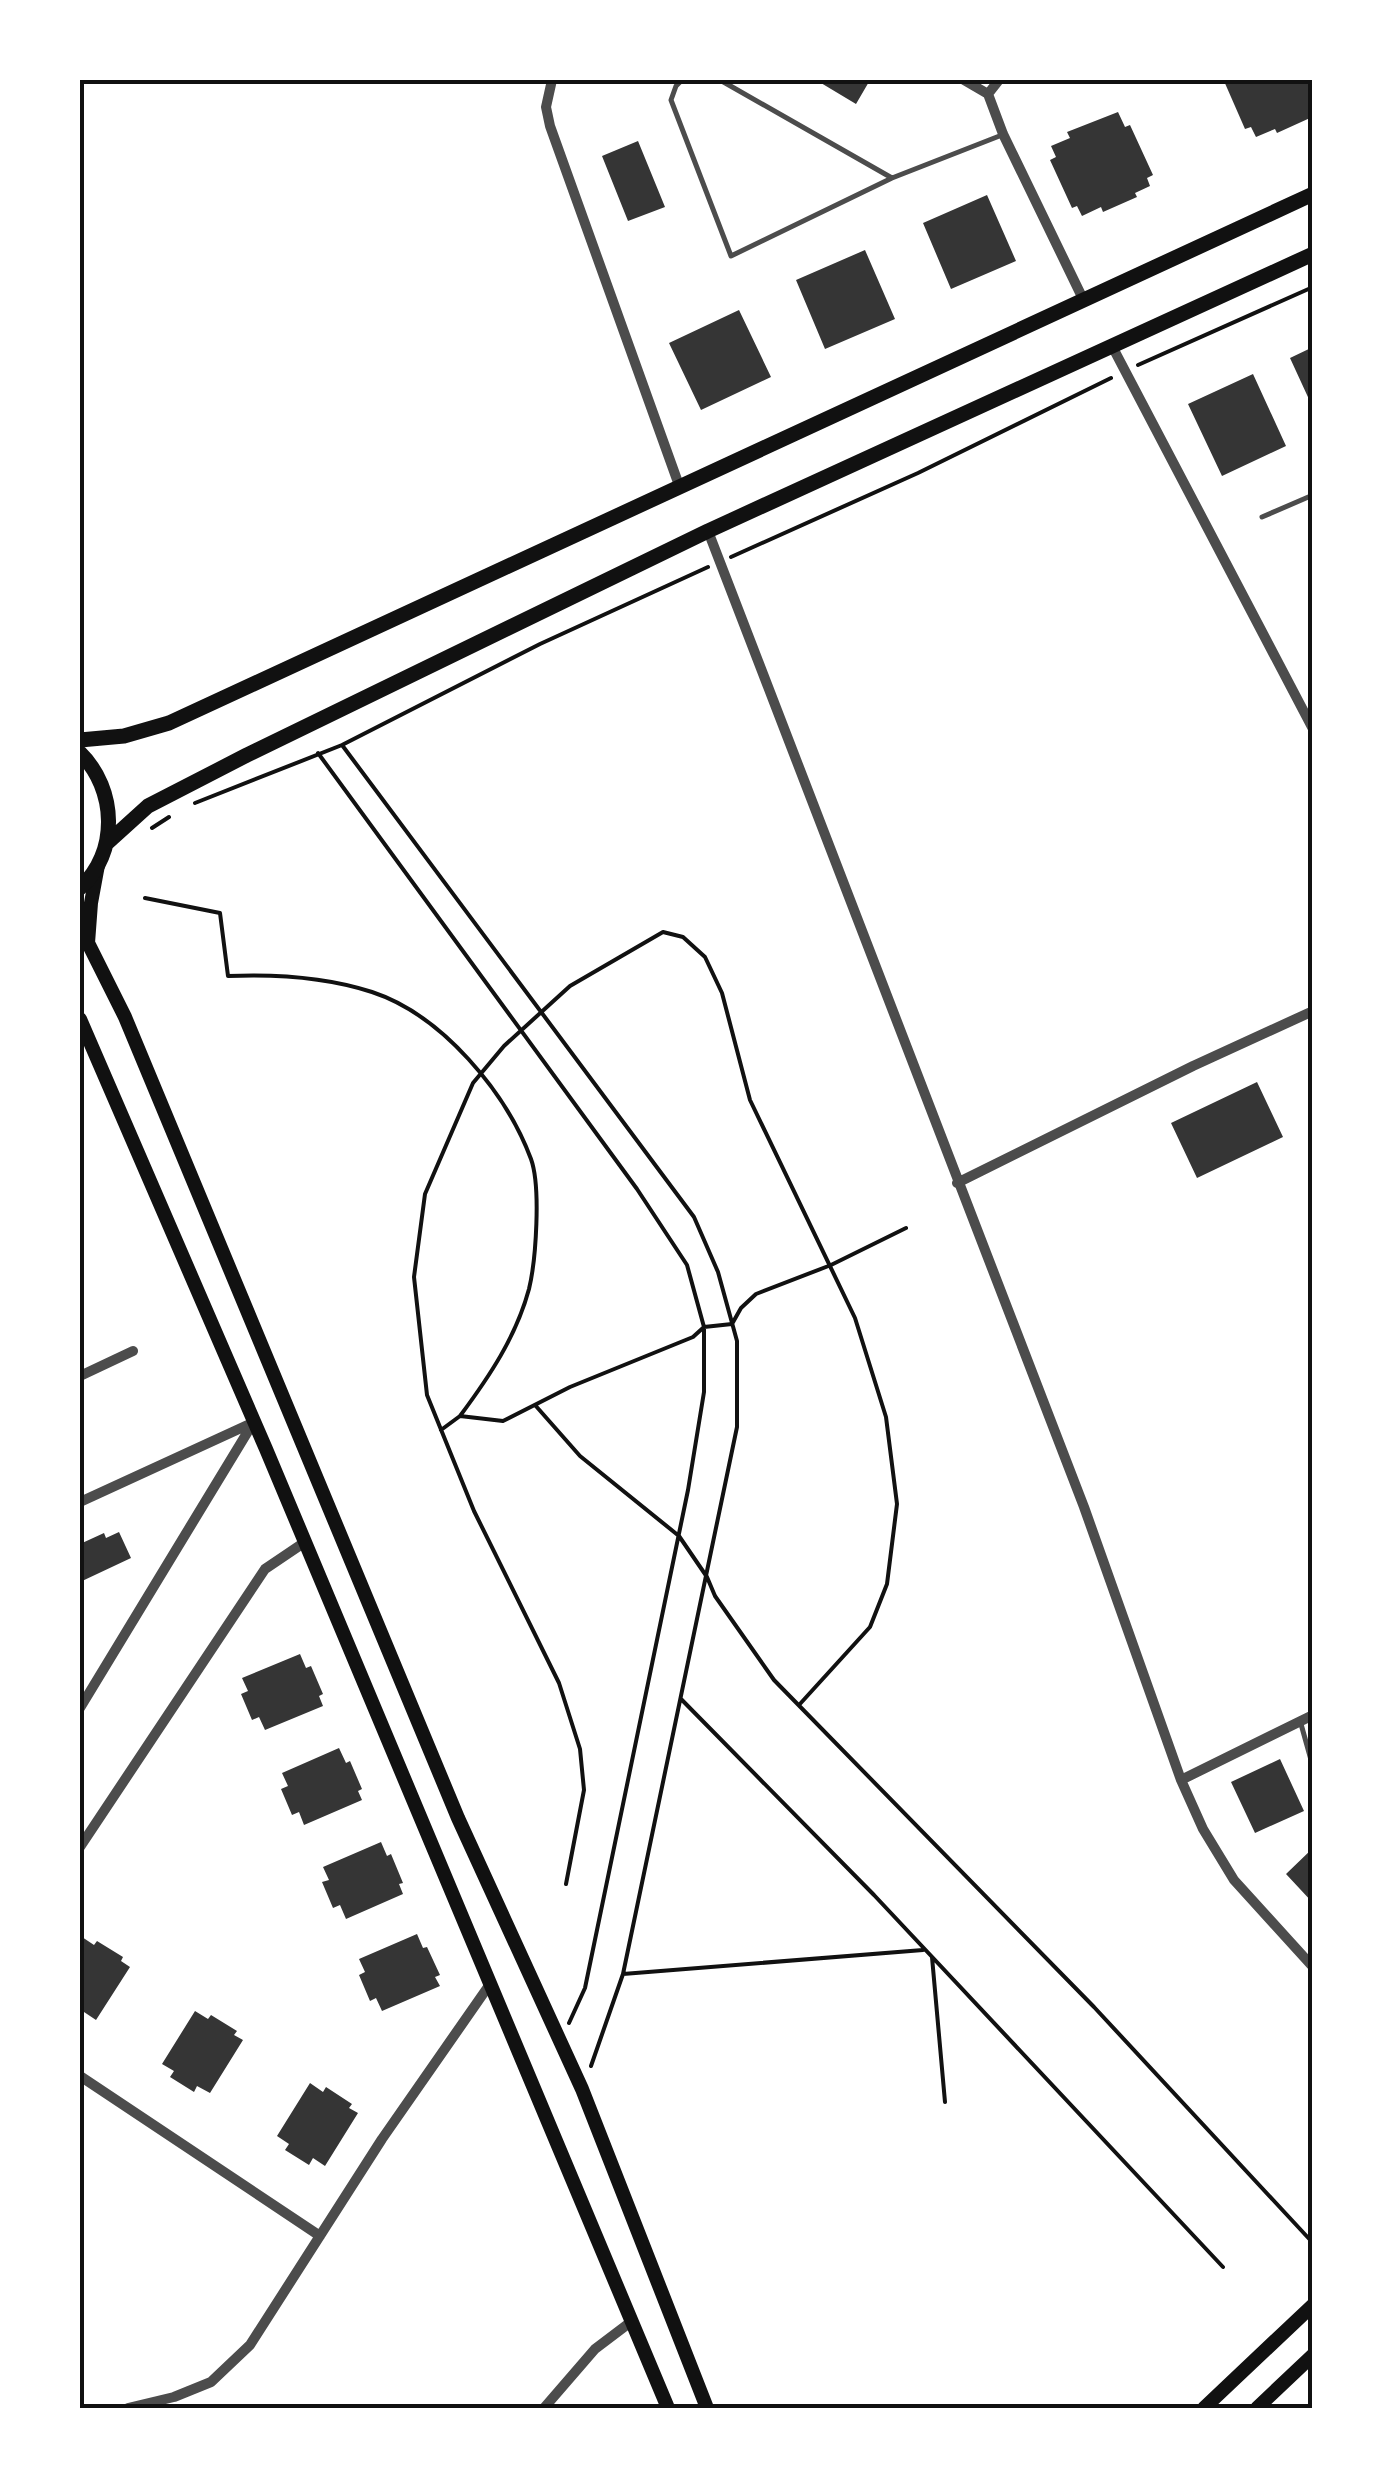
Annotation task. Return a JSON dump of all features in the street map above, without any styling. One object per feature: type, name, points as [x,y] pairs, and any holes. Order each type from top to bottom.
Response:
[{"type":"highway","points":[[80,740],[124,736],[169,723],[1313,194]]},
{"type":"highway","points":[[106,844],[148,806],[164,797],[708,531],[1313,254]]},
{"type":"highway","points":[[80,753],[98,776],[109,820],[98,864],[80,888]]},
{"type":"main road","points":[[98,864],[90,903],[88,943],[125,1017],[458,1818],[582,2089],[708,2408]]},
{"type":"main road","points":[[80,1019],[305,1542],[668,2408]]},
{"type":"main road","points":[[1204,2408],[1313,2305]]},
{"type":"main road","points":[[1257,2408],[1313,2355]]},
{"type":"street","points":[[552,80],[546,107],[550,126],[680,488]]},
{"type":"street","points":[[964,80],[988,94],[1003,134],[1084,301]]},
{"type":"street","points":[[988,94],[999,80]]},
{"type":"street","points":[[1112,346],[1313,729]]},
{"type":"street","points":[[708,531],[1084,1507],[1181,1780],[1203,1829],[1234,1880],[1313,1966]]},
{"type":"street","points":[[957,1183],[1313,1011]]},
{"type":"street","points":[[80,1376],[133,1351]]},
{"type":"street","points":[[80,1502],[254,1422]]},
{"type":"street","points":[[80,1708],[254,1422]]},
{"type":"street","points":[[80,1847],[264,1569],[305,1542]]},
{"type":"street","points":[[1181,1780],[1313,1715]]},
{"type":"street","points":[[128,2408],[174,2397],[211,2382],[250,2345],[490,1984]]},
{"type":"street","points":[[80,2076],[320,2236]]},
{"type":"street","points":[[544,2408],[595,2349],[632,2321]]},
{"type":"lane","points":[[682,80],[671,100],[731,256],[892,178],[1003,134]]},
{"type":"lane","points":[[720,80],[892,178]]},
{"type":"lane","points":[[1262,517],[1313,494]]},
{"type":"lane","points":[[1300,1721],[1313,1767]]},
{"type":"path","points":[[147,832],[179,810],[342,745],[540,644],[918,473],[1124,372],[1313,287]]},
{"type":"path","points":[[342,745],[694,1217],[718,1272],[737,1340],[737,1427],[707,1577],[624,1974],[582,2089]]},
{"type":"path","points":[[318,753],[637,1189],[687,1265],[704,1328],[704,1392],[679,1536],[585,1988],[561,2041]]},
{"type":"path","points":[[145,898],[220,913],[228,976],[316,978],[375,992],[436,1027],[482,1072],[532,1162],[536,1236],[528,1290],[498,1365],[460,1416],[441,1430]]},
{"type":"path","points":[[566,1884],[584,1790],[580,1749],[559,1682],[474,1511],[427,1395],[414,1278],[425,1194],[473,1083],[520,1030],[570,986],[663,932],[683,937],[706,957],[722,993],[750,1100],[855,1318],[886,1417],[898,1504],[887,1584],[870,1626],[799,1705]]},
{"type":"path","points":[[732,1324],[756,1294],[830,1265],[906,1228]]},
{"type":"path","points":[[460,1416],[504,1421],[693,1337],[704,1328],[732,1324]]},
{"type":"path","points":[[535,1405],[580,1456],[679,1536],[774,1680],[1094,2006],[1313,2243]]},
{"type":"path","points":[[681,1698],[926,1950],[1223,2267]]},
{"type":"path","points":[[624,1974],[926,1950]]},
{"type":"path","points":[[932,1957],[945,2102]]},
{"type":"building","points":[[816,80],[870,80],[856,104]]},
{"type":"building","points":[[1226,80],[1313,80],[1313,112],[1310,118],[1277,133],[1275,129],[1256,137],[1251,127],[1245,129]]},
{"type":"building","points":[[1118,112],[1125,127],[1130,125],[1153,175],[1147,178],[1150,186],[1135,193],[1137,197],[1103,212],[1101,207],[1082,216],[1077,206],[1072,208],[1050,160],[1056,157],[1051,146],[1070,138],[1067,132]]},
{"type":"building","points":[[638,141],[665,207],[628,221],[602,156]]},
{"type":"building","points":[[987,195],[1016,261],[951,289],[923,223]]},
{"type":"building","points":[[865,250],[895,319],[825,349],[796,280]]},
{"type":"building","points":[[739,310],[771,377],[701,410],[669,343]]},
{"type":"building","points":[[1313,347],[1313,408],[1290,358]]},
{"type":"building","points":[[1253,374],[1286,446],[1222,476],[1188,404]]},
{"type":"building","points":[[1257,1082],[1283,1137],[1197,1178],[1171,1123]]},
{"type":"building","points":[[119,1532],[131,1558],[80,1582],[80,1544],[104,1533],[106,1538]]},
{"type":"building","points":[[300,1654],[306,1668],[311,1666],[323,1694],[319,1696],[323,1706],[265,1730],[259,1717],[252,1720],[241,1694],[248,1691],[242,1678]]},
{"type":"building","points":[[339,1748],[346,1763],[350,1761],[362,1789],[358,1791],[362,1800],[304,1825],[299,1812],[292,1815],[281,1789],[288,1786],[282,1773]]},
{"type":"building","points":[[1280,1759],[1304,1811],[1255,1833],[1231,1782]]},
{"type":"building","points":[[381,1842],[387,1856],[391,1854],[403,1883],[399,1884],[403,1894],[346,1919],[340,1905],[333,1908],[322,1882],[329,1880],[323,1867]]},
{"type":"building","points":[[1313,1848],[1313,1903],[1286,1874]]},
{"type":"building","points":[[417,1934],[440,1975],[435,1977],[440,1986],[382,2011],[376,1998],[370,2001],[359,1975],[365,1972],[359,1959]]},
{"type":"building","points":[[82,1937],[123,1957],[121,1961],[130,1967],[96,2020],[84,2012],[80,2018]]},
{"type":"building","points":[[195,2011],[208,2019],[211,2015],[237,2031],[234,2035],[243,2040],[210,2093],[197,2086],[194,2092],[170,2077],[174,2071],[162,2064]]},
{"type":"building","points":[[310,2083],[323,2092],[326,2087],[352,2104],[349,2108],[358,2113],[325,2166],[313,2158],[309,2165],[285,2150],[289,2144],[277,2136]]}]
